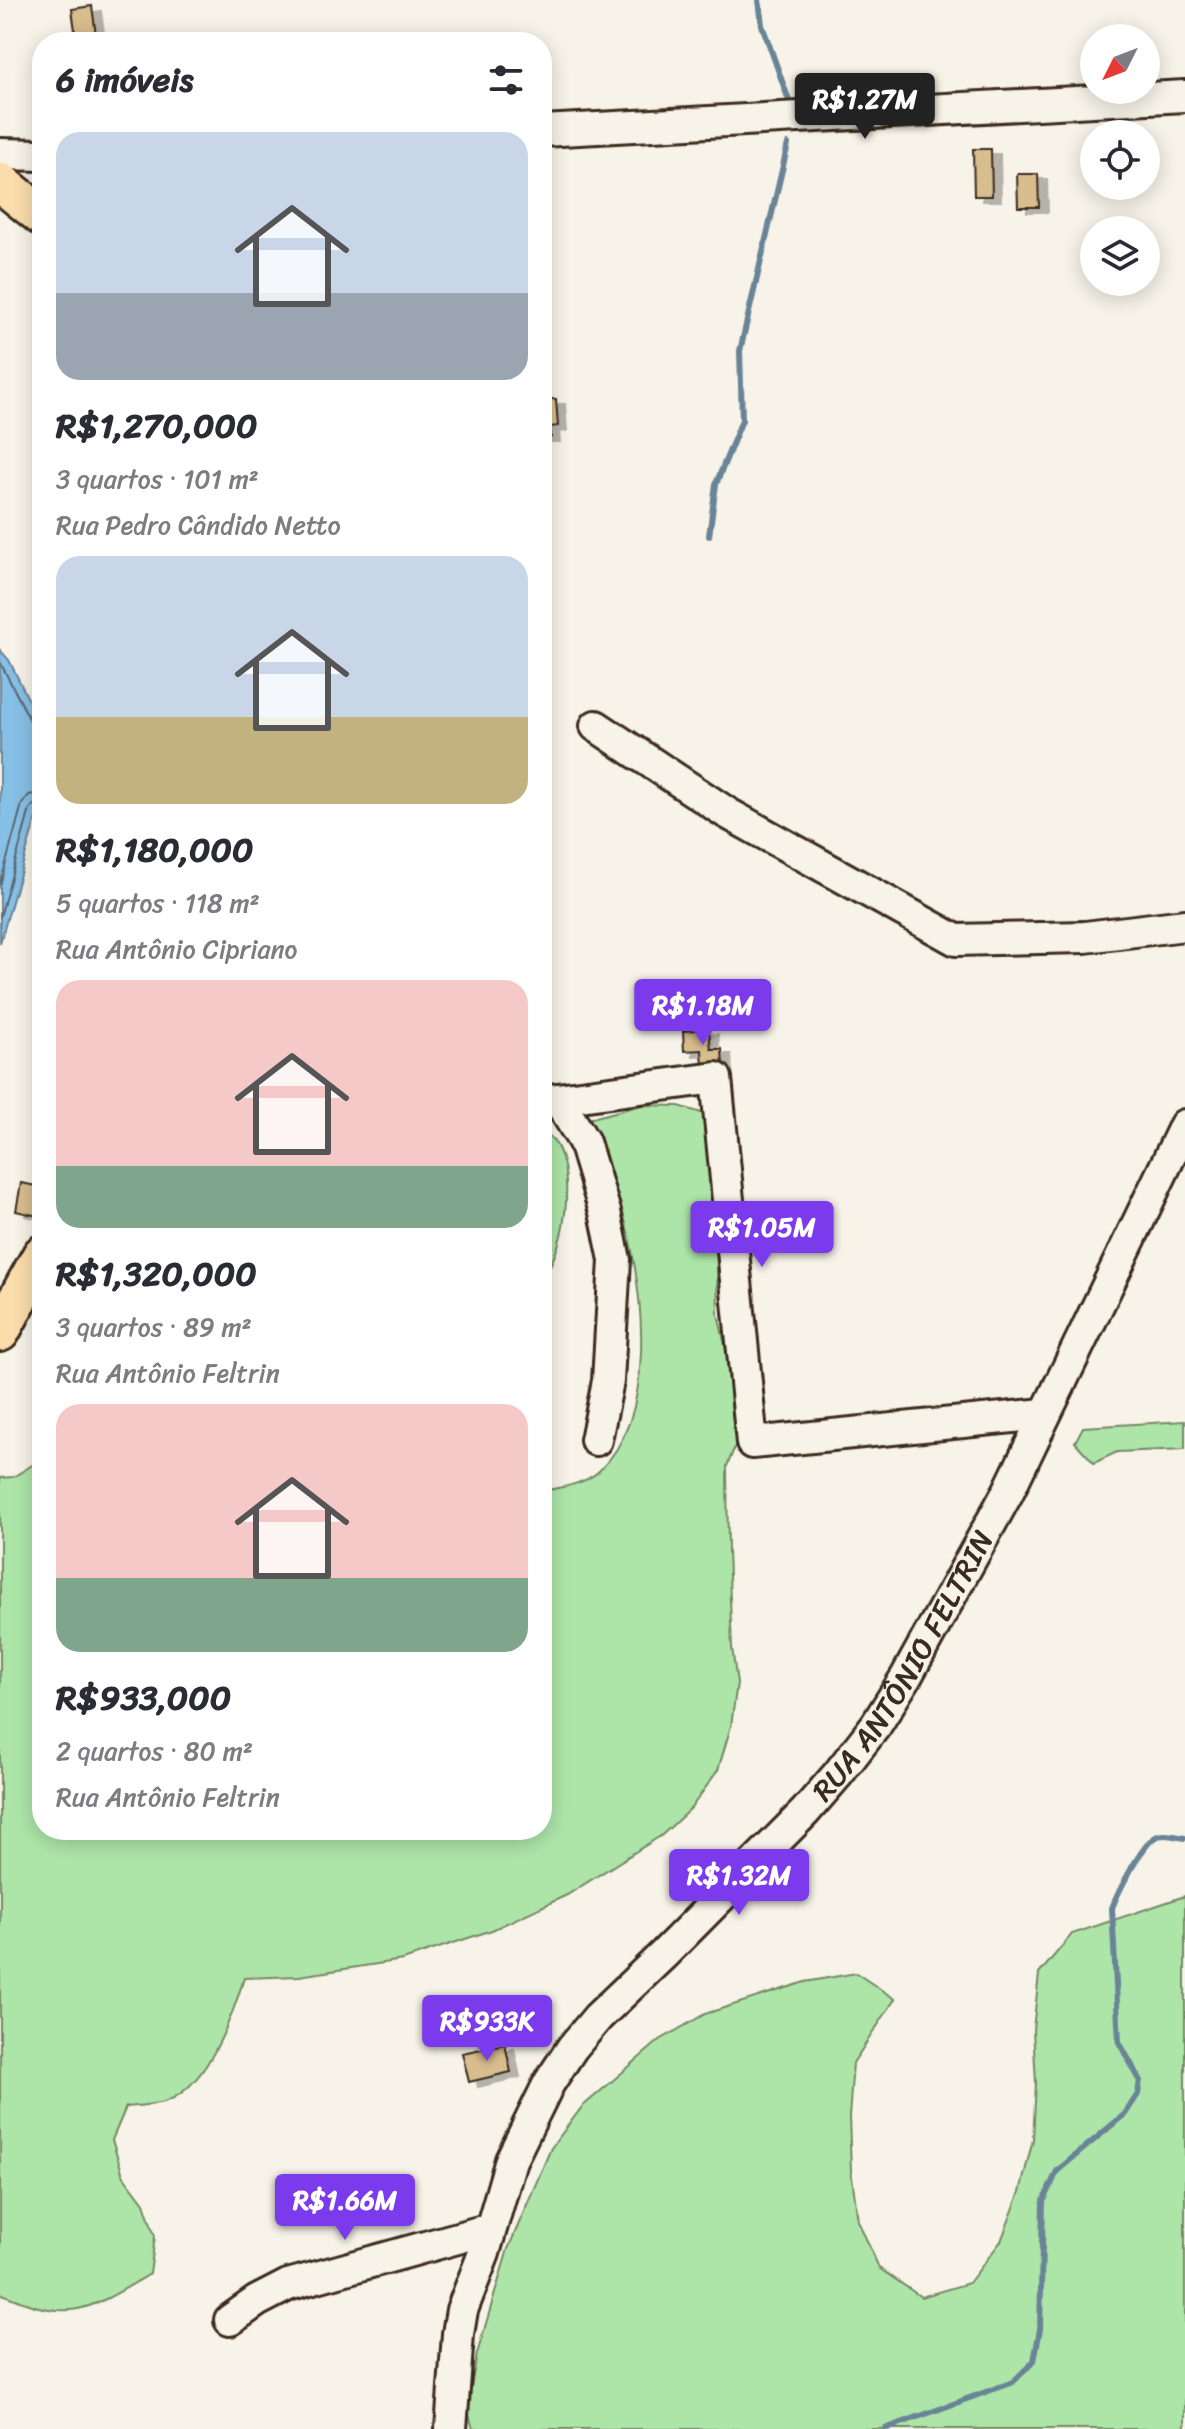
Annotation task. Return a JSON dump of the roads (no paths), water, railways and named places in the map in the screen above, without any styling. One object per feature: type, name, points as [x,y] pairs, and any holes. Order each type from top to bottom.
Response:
[{"type":"main road","points":[[0,182],[32,208]]},
{"type":"main road","points":[[0,1332],[32,1273]]},
{"type":"street","points":[[552,130],[1185,96]]},
{"type":"street","points":[[0,154],[32,155]]},
{"type":"street","points":[[596,726],[727,813],[956,940],[1085,937],[1185,925]]},
{"type":"street","points":[[552,1100],[716,1078],[752,1443],[1044,1414]]},
{"type":"street","points":[[552,1102],[584,1142],[612,1239],[615,1260],[608,1381],[596,1440]]},
{"type":"street","name":"RUA ANTÔNIO FELTRIN","points":[[451,2429],[462,2310],[502,2187],[526,2125],[572,2048],[598,2017],[805,1812],[876,1725],[986,1532],[1185,1125]]},
{"type":"street","points":[[230,2320],[288,2285],[490,2229]]},
{"type":"water","points":[[0,650],[9,660],[32,707],[32,833],[0,943]]},
{"type":"waterway","points":[[759,0],[762,25],[792,109]]},
{"type":"waterway","points":[[709,536],[716,484],[742,420],[740,351],[788,144]]},
{"type":"waterway","points":[[885,2429],[1013,2382],[1034,2361],[1040,2329],[1043,2203],[1057,2171],[1125,2114],[1138,2094],[1140,2080],[1119,2042],[1112,1908],[1130,1870],[1154,1838],[1161,1835],[1185,1838]]}]
